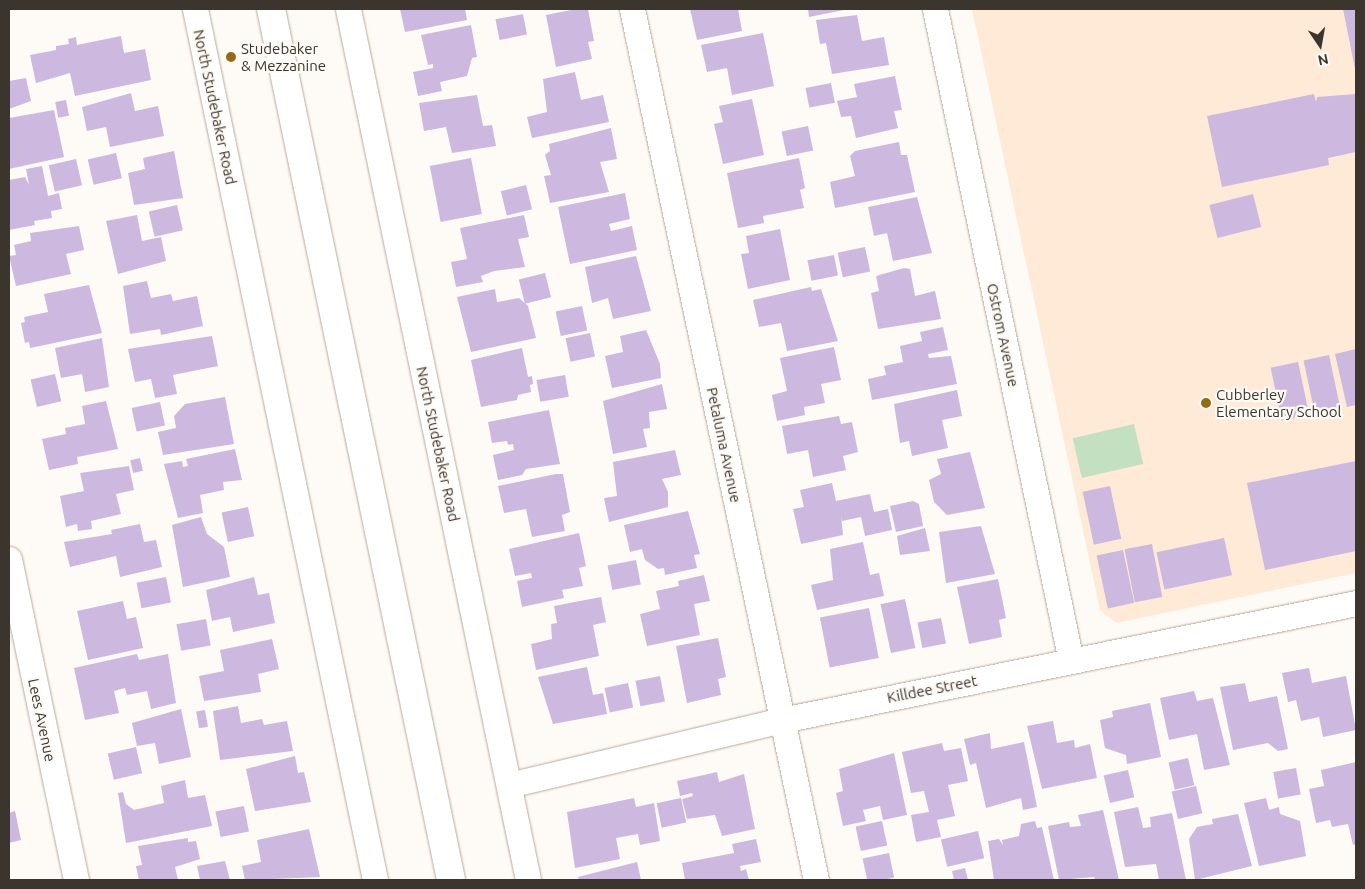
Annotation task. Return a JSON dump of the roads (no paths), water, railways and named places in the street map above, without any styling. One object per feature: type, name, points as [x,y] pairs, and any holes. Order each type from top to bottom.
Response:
[{"type":"main road","points":[[271,9],[451,880]]},
{"type":"street","name":"North Studebaker Road","points":[[195,9],[375,880]]},
{"type":"street","name":"North Studebaker Road","points":[[348,9],[528,880]]},
{"type":"street","name":"Petaluma Avenue","points":[[632,9],[816,880]]},
{"type":"street","name":"Ostrom Avenue","points":[[935,9],[1071,661]]},
{"type":"street","name":"Lees Avenue","points":[[9,559],[76,880]]},
{"type":"street","name":"Killdee Street","points":[[509,785],[782,720],[1356,603]]},
{"type":"place","name":"Studebaker & Mezzanine","points":[[231,57]]},
{"type":"place","name":"Cubberley Elementary School","points":[[1206,403]]}]
